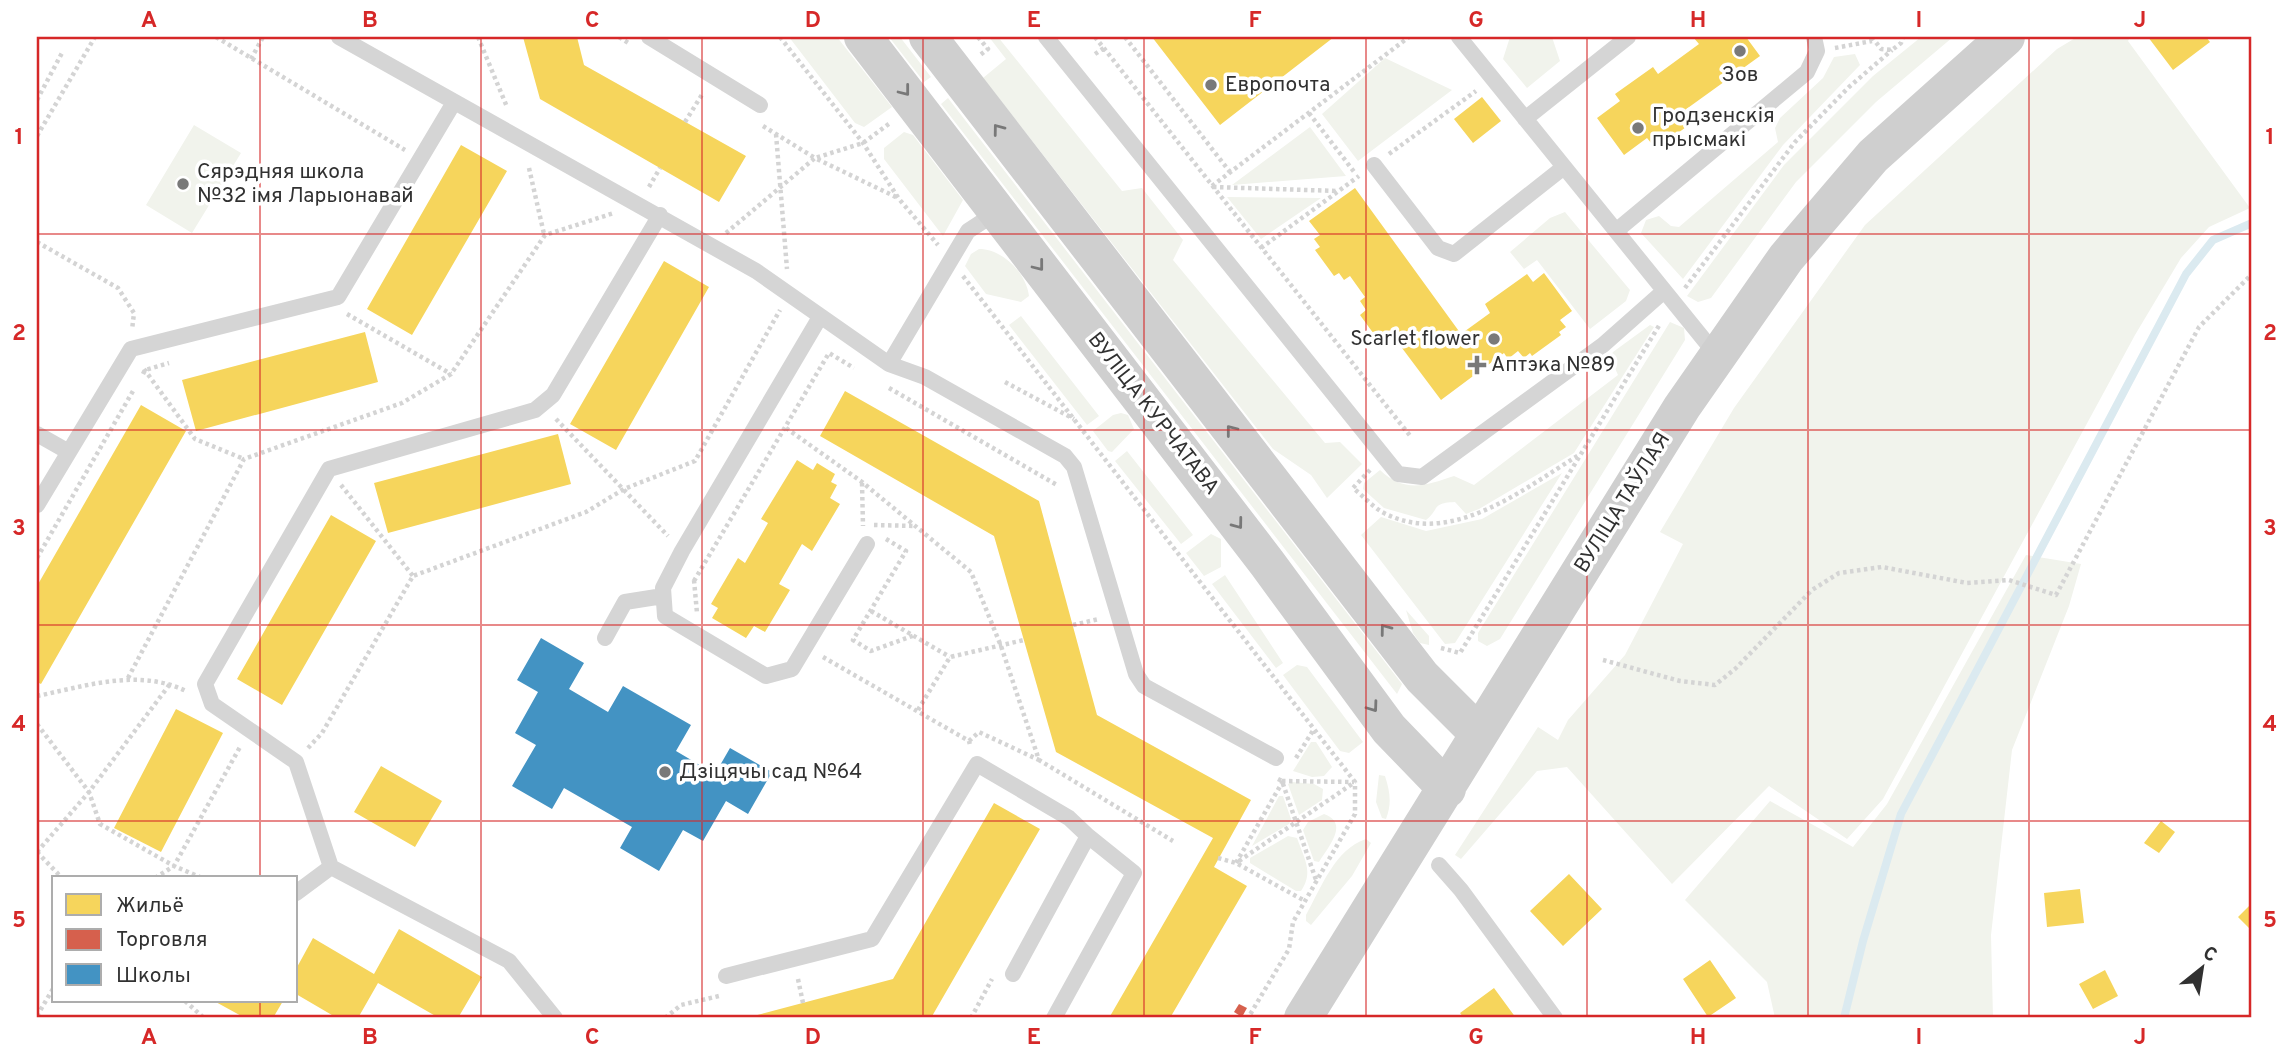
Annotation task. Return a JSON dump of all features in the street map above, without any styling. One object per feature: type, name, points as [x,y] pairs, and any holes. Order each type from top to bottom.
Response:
[{"type":"main road","name":"ВУЛІЦА КУРЧАТАВА","points":[[863,37],[1267,563],[1389,729],[1447,789]]},
{"type":"main road","points":[[928,37],[1422,677],[1479,734]]},
{"type":"main road","name":"ВУЛІЦА ТАЎЛАЯ","points":[[1303,1018],[1682,407],[1786,258],[1873,156],[2006,37]]},
{"type":"lane","points":[[339,37],[453,104],[712,245],[889,364],[925,377],[1065,456],[1074,467],[1136,674],[1144,686],[1276,758]]},
{"type":"lane","points":[[649,37],[760,105]]},
{"type":"lane","points":[[1046,37],[1398,474],[1422,477],[1603,345],[1664,291]]},
{"type":"lane","points":[[1459,37],[1718,356]]},
{"type":"lane","points":[[1525,119],[1628,37]]},
{"type":"lane","points":[[1616,231],[1807,72],[1816,44]]},
{"type":"lane","points":[[37,505],[67,451],[131,349],[338,296],[453,104]]},
{"type":"lane","points":[[1374,165],[1438,248],[1454,254],[1564,167]]},
{"type":"lane","points":[[889,364],[968,231],[997,212]]},
{"type":"lane","points":[[555,1018],[509,961],[331,867],[296,762],[212,704],[205,684],[329,469],[535,410],[553,395],[660,215]]},
{"type":"lane","points":[[820,317],[682,551],[663,596],[665,616],[766,676],[792,670],[870,538]]},
{"type":"lane","points":[[37,434],[67,451]]},
{"type":"lane","points":[[605,638],[625,602],[663,596]]},
{"type":"lane","points":[[726,976],[872,939],[977,764],[1069,818],[1134,873],[1054,1018]]},
{"type":"lane","points":[[1013,974],[1088,836]]},
{"type":"lane","points":[[1438,864],[1461,890],[1555,1018]]},
{"type":"lane","points":[[298,892],[331,867]]},
{"type":"path","points":[[37,136],[95,37]]},
{"type":"path","points":[[216,37],[421,159]]},
{"type":"path","points":[[251,59],[263,37]]},
{"type":"path","points":[[478,37],[519,138],[544,235]]},
{"type":"path","points":[[780,37],[863,143],[899,199],[950,259],[1355,782],[1355,814],[1293,922],[1289,949],[1248,1018]]},
{"type":"path","points":[[1095,37],[1411,437]]},
{"type":"path","points":[[1125,37],[1230,172]]},
{"type":"path","points":[[1212,186],[1409,37]]},
{"type":"path","points":[[1816,44],[1872,39],[1881,49],[1892,50]]},
{"type":"path","points":[[1441,648],[1460,653],[1685,288],[1795,142],[1849,87],[1904,39]]},
{"type":"path","points":[[1095,54],[1104,48]]},
{"type":"path","points":[[37,100],[63,51]]},
{"type":"path","points":[[685,122],[704,91]]},
{"type":"path","points":[[1309,113],[1358,177]]},
{"type":"path","points":[[296,762],[322,733],[413,576],[586,512],[624,489],[695,461],[789,295],[776,134]]},
{"type":"path","points":[[712,245],[815,158],[899,199]]},
{"type":"path","points":[[1212,186],[1339,191]]},
{"type":"path","points":[[37,242],[118,288],[134,313],[131,349],[195,439],[244,459],[402,403],[451,374],[544,235],[618,212]]},
{"type":"path","points":[[1603,660],[1680,681],[1715,685],[1735,669],[1812,590],[1839,573],[1882,567],[1968,583],[2009,580],[2056,595],[2199,327],[2252,274]]},
{"type":"path","points":[[1676,279],[1685,288]]},
{"type":"path","points":[[346,313],[451,374]]},
{"type":"path","points":[[694,581],[829,353],[864,373]]},
{"type":"path","points":[[37,558],[145,370]]},
{"type":"path","points":[[1005,382],[1075,420]]},
{"type":"path","points":[[887,387],[1063,488]]},
{"type":"path","points":[[555,418],[682,551],[694,581],[698,620]]},
{"type":"path","points":[[786,428],[862,482],[971,572],[1001,646],[1039,760]]},
{"type":"path","points":[[1353,488],[1382,512],[1426,524],[1481,514],[1580,455]]},
{"type":"path","points":[[128,678],[244,459]]},
{"type":"path","points":[[339,481],[413,576]]},
{"type":"path","points":[[862,482],[862,525],[870,538]]},
{"type":"path","points":[[884,538],[906,551],[853,639],[871,651],[915,635]]},
{"type":"path","points":[[1098,606],[1105,631]]},
{"type":"path","points":[[871,611],[950,657],[1024,640]]},
{"type":"path","points":[[1073,625],[1102,618]]},
{"type":"path","points":[[807,648],[969,741],[977,764]]},
{"type":"path","points":[[918,710],[950,657]]},
{"type":"path","points":[[37,696],[128,678],[171,684],[89,792],[37,852],[60,876]]},
{"type":"path","points":[[37,724],[89,792],[100,824],[174,866],[197,876]]},
{"type":"path","points":[[1295,760],[1314,729]]},
{"type":"path","points":[[158,876],[174,866],[249,730]]},
{"type":"path","points":[[969,741],[979,732],[1039,760],[1173,841]]},
{"type":"path","points":[[1276,758],[1316,880]]},
{"type":"path","points":[[1236,863],[1289,771]]},
{"type":"path","points":[[1271,775],[1282,781],[1355,782]]},
{"type":"path","points":[[1236,863],[1355,782]]},
{"type":"path","points":[[1219,858],[1236,863],[1305,901]]},
{"type":"path","points":[[798,978],[803,1003]]},
{"type":"path","points":[[37,1016],[52,990]]},
{"type":"path","points":[[186,1002],[204,1018]]},
{"type":"shaded area","points":[[789,37],[837,37],[892,107],[864,127],[855,123]]},
{"type":"shaded area","points":[[889,37],[900,37],[931,77],[924,82]]},
{"type":"shaded area","points":[[989,37],[998,37],[1122,191],[1142,188],[1183,240],[1173,260],[1325,443],[1340,442],[1362,464],[1327,498],[1311,475],[1273,449],[983,78],[1006,59]]},
{"type":"shaded area","points":[[1510,37],[1552,37],[1560,61],[1527,88],[1503,59]]},
{"type":"shaded area","points":[[1921,37],[1953,37],[1876,102],[1796,182],[1711,298],[1698,302],[1687,296],[1784,165],[1873,76]]},
{"type":"shaded area","points":[[2077,37],[2130,37],[2128,41],[2250,208],[2209,227],[2181,258],[2135,335],[1883,799],[1847,839],[1769,786],[1672,884],[1567,767],[1537,771],[1461,859],[1455,855],[1538,727],[1558,740],[1568,720],[1625,655],[1683,544],[1660,532],[1734,408],[1865,225],[2057,49]]},
{"type":"shaded area","points":[[1855,54],[1860,65],[1783,145],[1683,279],[1641,233],[1646,220],[1659,216],[1671,226],[1679,227],[1778,142],[1775,128],[1780,118],[1823,78],[1834,57]]},
{"type":"shaded area","points":[[1385,58],[1452,90],[1358,161],[1322,114]]},
{"type":"shaded area","points":[[948,98],[1402,684],[1397,694],[941,104]]},
{"type":"shaded area","points":[[194,125],[241,153],[192,233],[146,205]]},
{"type":"shaded area","points":[[1310,127],[1346,176],[1232,185]]},
{"type":"shaded area","points":[[904,132],[913,135],[963,200],[943,236],[884,159],[884,148]]},
{"type":"shaded area","points":[[1227,197],[1321,198],[1261,239]]},
{"type":"shaded area","points":[[1565,212],[1630,290],[1626,301],[1590,329],[1537,260],[1524,269],[1510,252],[1550,218]]},
{"type":"shaded area","points":[[979,249],[996,253],[1012,264],[1023,279],[1029,296],[1021,302],[986,294],[965,266],[971,254]]},
{"type":"shaded area","points":[[1021,316],[1099,416],[1087,425],[1009,325]]},
{"type":"shaded area","points":[[1670,322],[1684,328],[1685,340],[1500,639],[1487,646],[1478,641],[1478,633]]},
{"type":"shaded area","points":[[1650,325],[1654,327],[1574,453],[1479,509],[1466,514],[1455,502],[1447,503],[1439,505],[1426,520],[1384,508],[1363,489],[1364,483],[1380,470],[1406,485],[1424,485],[1454,476],[1474,485],[1618,375],[1610,357],[1613,352]]},
{"type":"shaded area","points":[[1113,415],[1128,415],[1134,429],[1112,452],[1108,451],[1093,431]]},
{"type":"shaded area","points":[[1127,451],[1193,535],[1181,544],[1115,461]]},
{"type":"shaded area","points":[[1562,473],[1455,643],[1445,644],[1361,535],[1381,517],[1426,531],[1482,519]]},
{"type":"shaded area","points":[[1211,534],[1221,539],[1221,567],[1204,576],[1186,553]]},
{"type":"shaded area","points":[[2026,555],[2081,564],[2069,606],[2012,750],[1991,935],[1993,1018],[1775,1018],[1767,982],[1685,900],[1770,801],[1853,847],[1887,804]]},
{"type":"shaded area","points":[[1225,575],[1283,663],[1276,668],[1212,584]]},
{"type":"shaded area","points":[[1406,610],[1429,636],[1429,645],[1420,643],[1413,633]]},
{"type":"shaded area","points":[[1297,665],[1307,667],[1363,742],[1349,753],[1340,751],[1283,675]]},
{"type":"shaded area","points":[[1311,742],[1316,742],[1332,767],[1324,776],[1312,777],[1293,771]]},
{"type":"shaded area","points":[[1379,775],[1385,776],[1389,792],[1390,803],[1386,819],[1382,818],[1376,802]]},
{"type":"shaded area","points":[[1288,784],[1314,784],[1323,789],[1322,800],[1299,815]]},
{"type":"shaded area","points":[[1279,796],[1283,796],[1291,819],[1289,824],[1252,846]]},
{"type":"shaded area","points":[[1324,814],[1332,818],[1336,829],[1335,836],[1319,862],[1314,861],[1303,830],[1308,822]]},
{"type":"shaded area","points":[[1288,836],[1297,838],[1306,865],[1307,878],[1301,891],[1296,891],[1250,863],[1250,858]]},
{"type":"shaded area","points":[[1366,839],[1371,843],[1352,876],[1311,925],[1306,921],[1306,915],[1337,860],[1355,844]]},
{"type":"building: Жильё","points":[[523,37],[577,37],[584,65],[746,156],[719,202],[540,99]]},
{"type":"building: Жильё","points":[[1152,37],[1334,37],[1220,125]]},
{"type":"building: Жильё","points":[[1693,37],[1746,37],[1760,56],[1685,110],[1693,122],[1656,149],[1647,138],[1624,155],[1597,118],[1620,101],[1615,94],[1653,67],[1658,74],[1699,44]]},
{"type":"building: Жильё","points":[[2148,37],[2206,37],[2210,42],[2173,70]]},
{"type":"building: Жильё","points":[[1482,97],[1501,121],[1473,143],[1454,119]]},
{"type":"building: Жильё","points":[[461,145],[507,171],[412,335],[367,309]]},
{"type":"building: Жильё","points":[[1355,188],[1461,334],[1490,313],[1485,304],[1527,274],[1533,282],[1544,273],[1572,311],[1560,320],[1566,327],[1559,332],[1561,335],[1532,356],[1530,353],[1524,358],[1518,351],[1508,359],[1504,353],[1441,400],[1399,344],[1394,348],[1385,336],[1379,341],[1360,315],[1366,310],[1360,301],[1365,297],[1350,276],[1344,280],[1339,273],[1334,276],[1315,250],[1320,247],[1314,239],[1320,235],[1309,221]]},
{"type":"building: Жильё","points":[[664,261],[709,287],[616,450],[570,424]]},
{"type":"building: Жильё","points":[[365,332],[378,382],[196,431],[182,380]]},
{"type":"building: Жильё","points":[[845,391],[1039,501],[1097,715],[1251,800],[1214,867],[1247,886],[1170,1018],[1109,1018],[1213,838],[1056,752],[994,536],[820,436]]},
{"type":"building: Жильё","points":[[141,405],[186,431],[41,684],[37,682],[37,586]]},
{"type":"building: Жильё","points":[[558,434],[571,484],[388,533],[374,483]]},
{"type":"building: Жильё","points":[[797,460],[813,470],[817,463],[835,474],[831,482],[837,485],[830,498],[840,504],[812,551],[802,544],[779,584],[790,590],[765,632],[754,626],[746,638],[712,618],[718,608],[711,604],[738,558],[745,563],[768,523],[761,519]]},
{"type":"building: Жильё","points":[[331,515],[376,541],[282,705],[237,679]]},
{"type":"building: Жильё","points":[[176,709],[223,733],[161,852],[114,828]]},
{"type":"building: Жильё","points":[[381,766],[442,801],[415,847],[354,812]]},
{"type":"building: Жильё","points":[[994,803],[1040,829],[931,1018],[746,1018],[893,979]]},
{"type":"building: Жильё","points":[[2161,821],[2175,832],[2159,853],[2144,843]]},
{"type":"building: Жильё","points":[[1569,874],[1602,909],[1563,946],[1530,911]]},
{"type":"building: Жильё","points":[[2080,889],[2084,923],[2047,927],[2044,893]]},
{"type":"building: Жильё","points":[[2252,903],[2252,931],[2238,917]]},
{"type":"building: Жильё","points":[[399,929],[482,977],[458,1018],[439,1018],[378,983],[358,1018],[337,1018],[298,995],[298,965],[313,938],[374,974]]},
{"type":"building: Жильё","points":[[1710,960],[1736,998],[1708,1017],[1683,979]]},
{"type":"building: Жильё","points":[[2105,970],[2118,996],[2093,1009],[2079,984]]},
{"type":"building: Жильё","points":[[1494,988],[1516,1018],[1464,1018],[1460,1013]]},
{"type":"building: Жильё","points":[[216,1002],[282,1002],[273,1018],[245,1018]]},
{"type":"building: Торговля","points":[[1239,1004],[1247,1008],[1242,1017],[1234,1012]]},
{"type":"building: Школы","name":"Дзіцячы сад №64","points":[[541,638],[584,663],[569,689],[608,712],[623,686],[691,725],[676,751],[715,774],[730,748],[772,772],[748,814],[726,801],[703,841],[683,830],[659,871],[620,848],[632,827],[564,788],[552,809],[512,786],[536,745],[515,733],[538,692],[517,680]]},
{"type":"waterway","points":[[1844,1018],[1863,941],[1901,814],[2186,274],[2213,240],[2252,223]]},
{"type":"place","name":"Зов","points":[[1740,51]]},
{"type":"place","name":"Европочта","points":[[1211,85]]},
{"type":"place","name":"Гродзенскія прысмакі","points":[[1638,128]]},
{"type":"place","name":"Сярэдняя школа №32 імя Ларыонавай","points":[[183,184]]},
{"type":"place","name":"Scarlet flower","points":[[1494,339]]},
{"type":"place","name":"Аптэка №89","points":[[1477,365]]},
{"type":"place","name":"Дзіцячы сад №64","points":[[665,772]]}]
